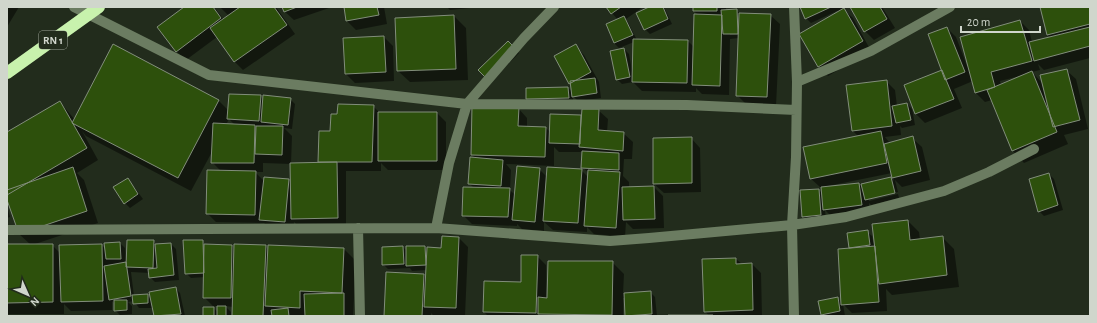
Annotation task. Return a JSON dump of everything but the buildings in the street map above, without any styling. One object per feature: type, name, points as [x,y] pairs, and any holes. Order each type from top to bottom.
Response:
[{"type":"highway","name":"RN 1","points":[[7,73],[99,7]]},
{"type":"street","points":[[74,7],[209,75],[467,104],[687,105],[796,110]]},
{"type":"street","points":[[436,228],[449,163],[467,104],[524,38],[554,7]]},
{"type":"street","points":[[794,7],[797,82],[796,157],[792,225],[794,316]]},
{"type":"street","points":[[797,82],[871,51],[950,7]]},
{"type":"street","points":[[7,230],[436,228],[610,241],[792,225],[846,217],[944,191],[989,172],[1034,149]]},
{"type":"street","points":[[358,228],[360,316]]}]
